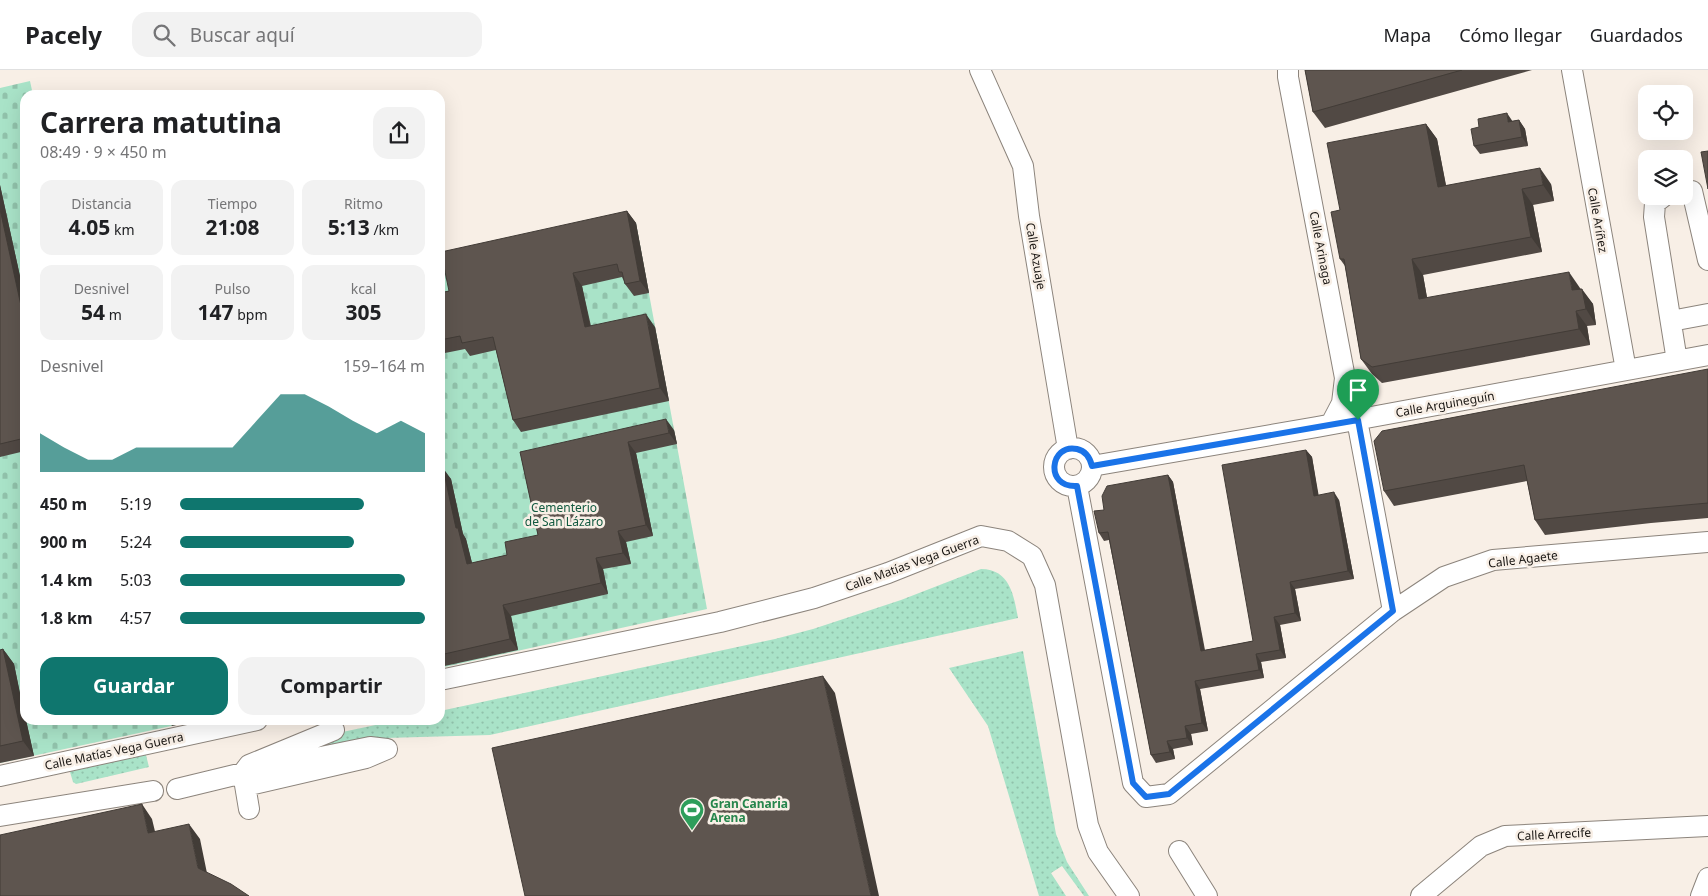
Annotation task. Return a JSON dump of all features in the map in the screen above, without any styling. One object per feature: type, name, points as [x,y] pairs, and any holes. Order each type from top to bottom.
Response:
[{"type":"street","name":"Calle Azuaje","points":[[980,70],[1023,166],[1029,216],[1068,449]]},
{"type":"street","name":"Calle Arinaga","points":[[1288,70],[1346,378],[1342,403],[1331,424]]},
{"type":"street","name":"Calle Aríñez","points":[[1572,70],[1626,370]]},
{"type":"street","points":[[1695,191],[1708,260]]},
{"type":"street","points":[[1655,205],[1654,217],[1677,361]]},
{"type":"street","points":[[1671,322],[1708,314]]},
{"type":"street","name":"Calle Arguineguín","points":[[1092,466],[1708,356]]},
{"type":"street","points":[[1358,420],[1393,611]]},
{"type":"street","points":[[1068,449],[1081,450],[1090,459],[1092,466],[1087,481],[1077,486],[1066,485],[1061,482],[1054,472],[1054,466],[1059,455],[1068,449]]},
{"type":"street","name":"Calle Agaete","points":[[1077,486],[1133,783],[1146,797],[1169,794],[1393,611],[1444,577],[1493,560],[1708,542]]},
{"type":"street","name":"Calle Matías Vega Guerra","points":[[445,679],[720,622],[814,598],[888,573],[981,536],[1008,541],[1032,556],[1045,585],[1088,825],[1098,852],[1129,896]]},
{"type":"street","name":"Calle Matías Vega Guerra","points":[[0,776],[234,725]]},
{"type":"street","points":[[249,809],[246,779],[249,765],[334,730]]},
{"type":"street","points":[[177,789],[246,779],[366,758],[387,748],[370,747],[246,779]]},
{"type":"street","points":[[0,816],[153,791]]},
{"type":"street","name":"Calle Arrecife","points":[[1420,896],[1481,846],[1505,836],[1708,826]]},
{"type":"street","points":[[1179,851],[1206,896]]},
{"type":"street","points":[[1701,896],[1708,878]]},
{"type":"green space","points":[[30,81],[32,90],[20,90],[20,725],[176,725],[0,763],[0,88]]},
{"type":"green space","name":"Cementerio de San Lázaro","points":[[636,223],[707,609],[445,667],[445,265]]},
{"type":"green space","points":[[981,569],[991,570],[1009,585],[1015,601],[1018,618],[490,735],[386,738],[277,763],[333,734],[375,725],[445,725],[445,710],[775,639],[813,629],[901,600]]},
{"type":"green space","points":[[1023,651],[1056,834],[1067,862],[1089,896],[1084,896],[1062,866],[1051,873],[1066,896],[1039,896],[988,726],[949,668]]},
{"type":"green space","points":[[146,755],[149,767],[76,784],[73,782],[70,772],[72,770]]},
{"type":"building","points":[[1305,70],[1462,70],[1313,112]]},
{"type":"building","points":[[1507,113],[1508,122],[1519,120],[1522,137],[1474,146],[1471,129],[1479,127],[1478,119]]},
{"type":"building","points":[[1426,124],[1438,187],[1540,168],[1543,185],[1522,189],[1531,237],[1412,259],[1419,299],[1569,272],[1572,290],[1582,289],[1586,309],[1576,311],[1579,329],[1372,367],[1361,359],[1344,259],[1340,259],[1331,212],[1340,210],[1327,143]]},
{"type":"building","points":[[1708,151],[1708,189],[1701,152]]},
{"type":"building","points":[[0,209],[20,301],[20,439],[0,444]]},
{"type":"building","points":[[627,211],[640,281],[625,284],[622,272],[619,272],[617,264],[573,273],[585,327],[646,314],[660,388],[513,420],[493,337],[462,343],[460,336],[445,339],[445,292],[449,291],[445,272],[445,251]]},
{"type":"building","points":[[1708,369],[1708,503],[1535,520],[1524,465],[1384,491],[1374,441],[1382,431]]},
{"type":"building","points":[[666,419],[669,433],[628,442],[646,525],[618,531],[623,553],[596,558],[601,583],[503,605],[510,639],[445,654],[445,477],[456,528],[458,528],[467,564],[507,555],[505,542],[538,535],[520,452]]},
{"type":"building","points":[[1306,450],[1314,496],[1334,492],[1348,571],[1290,582],[1295,613],[1274,617],[1280,650],[1256,654],[1259,670],[1195,681],[1202,723],[1185,726],[1187,738],[1167,741],[1170,752],[1151,755],[1108,532],[1099,533],[1094,511],[1104,510],[1102,496],[1107,486],[1168,475],[1201,651],[1253,641],[1222,465]]},
{"type":"building","points":[[3,649],[23,741],[0,746],[0,650]]},
{"type":"building","name":"Gran Canaria Arena","points":[[823,676],[871,896],[525,896],[492,748]]},
{"type":"building","points":[[142,804],[148,833],[189,824],[198,868],[231,884],[249,896],[0,896],[0,835]]},
{"type":"place","name":"Gran Canaria Arena","points":[[692,831]]},
{"type":"route","points":[[1358,420],[1393,611],[1169,794],[1146,797],[1133,783],[1077,486],[1066,485],[1061,482],[1054,472],[1056,460],[1063,451],[1075,448],[1087,454],[1092,466],[1358,420]]}]
